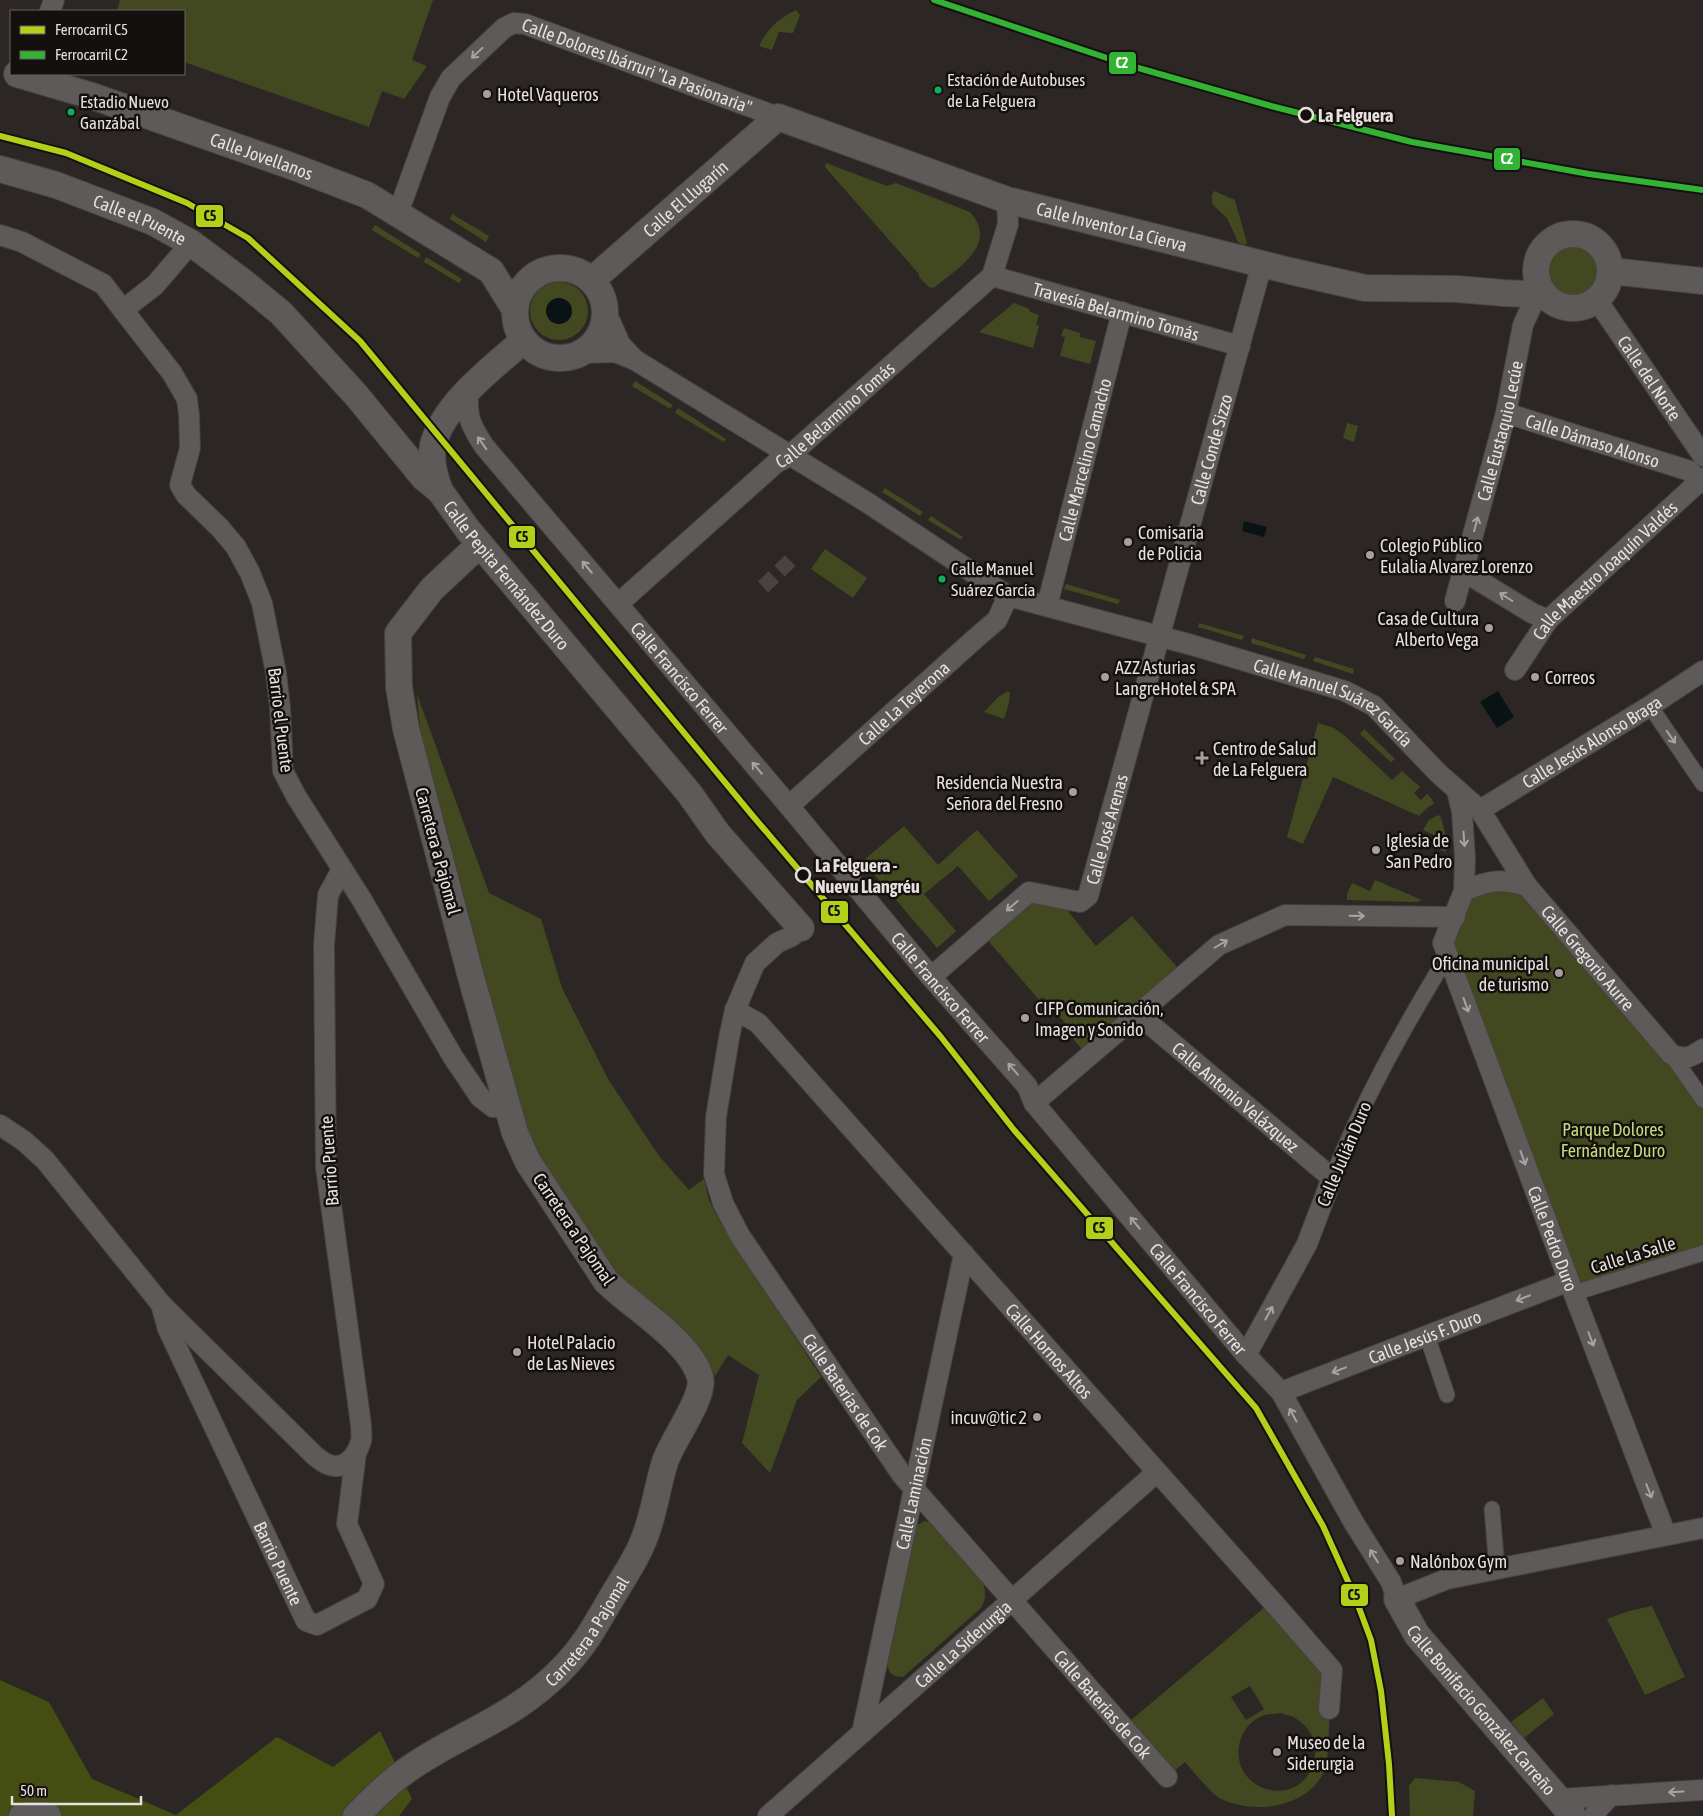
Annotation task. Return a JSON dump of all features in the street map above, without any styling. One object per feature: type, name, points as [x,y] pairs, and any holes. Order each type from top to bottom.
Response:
[{"type":"street","name":"Calle Dolores Ibárruri \"La Pasionaria\"","points":[[398,213],[440,97],[451,78],[504,28],[514,22],[525,24],[778,117]]},
{"type":"street","name":"Calle Jovellanos","points":[[19,75],[92,96],[367,195],[491,271],[514,308]]},
{"type":"street","name":"Calle Inventor La Cierva","points":[[778,117],[1007,200],[1365,288],[1457,289],[1528,294],[1542,292]]},
{"type":"street","name":"Calle El Llugarín","points":[[592,280],[778,117]]},
{"type":"street","name":"Calle el Puente","points":[[0,169],[56,185],[153,222],[192,243],[155,285],[123,310]]},
{"type":"street","name":"Calle Belarmino Tomás","points":[[618,604],[776,463],[789,456],[992,276],[1008,224],[1007,200]]},
{"type":"street","points":[[1578,234],[1593,239],[1607,254],[1611,271],[1607,287],[1596,300],[1578,308],[1560,306],[1542,292],[1536,277],[1536,263],[1546,246],[1559,236],[1578,234]]},
{"type":"street","points":[[0,235],[22,242],[103,284],[123,310]]},
{"type":"street","name":"Calle Pepita Fernández Duro","points":[[192,243],[281,313],[356,394],[424,478],[440,491],[480,544],[688,793],[718,834],[792,919]]},
{"type":"street","name":"Calle Inventor La Cierva","points":[[1457,289],[1518,277],[1536,263]]},
{"type":"street","name":"Calle Conde Sizzo","points":[[1159,635],[1262,264]]},
{"type":"street","points":[[558,267],[580,272],[592,280],[602,295],[606,312],[620,344],[634,360],[615,352],[582,353],[558,359],[537,353],[523,341],[516,325],[514,308],[520,290],[541,272],[558,267]]},
{"type":"street","name":"Calle Jovellanos","points":[[491,271],[541,272]]},
{"type":"street","points":[[1611,271],[1703,281]]},
{"type":"street","name":"Travesía Belarmino Tomás","points":[[992,276],[1240,346]]},
{"type":"street","name":"Calle Eustaquio Lecúe","points":[[1455,601],[1506,413],[1523,325],[1532,305],[1542,292]]},
{"type":"street","points":[[1504,293],[1514,299],[1522,312],[1523,325]]},
{"type":"street","name":"Calle del Norte","points":[[1596,300],[1699,450]]},
{"type":"street","name":"Barrio el Puente","points":[[123,310],[172,373],[186,399],[189,415],[190,448],[180,485],[186,495],[236,546],[250,573],[262,603],[276,673],[284,771],[296,796],[362,900],[453,1057],[480,1097],[493,1107],[507,1105]]},
{"type":"street","points":[[582,353],[599,336],[606,312]]},
{"type":"street","name":"Calle Marcelino Camacho","points":[[1047,606],[1122,312]]},
{"type":"street","points":[[440,491],[434,476],[433,446],[444,417],[523,341]]},
{"type":"street","name":"Calle Manuel Suárez García","points":[[634,360],[868,503],[1008,596],[1159,635],[1345,691],[1374,706],[1457,791],[1480,810]]},
{"type":"street","name":"Calle Francisco Ferrer","points":[[468,392],[467,412],[470,424],[484,446],[932,977],[1028,1086],[1034,1103],[1246,1355],[1281,1392],[1354,1523],[1391,1582],[1397,1599]]},
{"type":"street","name":"Calle Dámaso Alonso","points":[[1506,413],[1680,467],[1690,471],[1699,482]]},
{"type":"street","points":[[401,451],[411,454],[433,446]]},
{"type":"street","name":"Calle Dámaso Alonso","points":[[1680,467],[1688,465],[1699,450]]},
{"type":"street","name":"Calle Maestro Joaquín Valdés","points":[[1515,670],[1548,620],[1699,482]]},
{"type":"street","name":"Carretera a Pajomal","points":[[356,1816],[408,1769],[519,1705],[560,1671],[574,1655],[588,1637],[645,1538],[665,1462],[674,1440],[694,1406],[702,1385],[700,1375],[687,1353],[673,1338],[620,1295],[606,1281],[528,1162],[515,1133],[471,977],[406,729],[399,687],[398,633],[432,590],[480,544]]},
{"type":"street","points":[[1463,571],[1532,613],[1548,620]]},
{"type":"street","name":"Calle La Teyerona","points":[[789,806],[997,620],[1008,596]]},
{"type":"street","name":"Calle José Arenas","points":[[932,977],[1029,892],[1072,902],[1080,902],[1088,896],[1159,635]]},
{"type":"street","name":"Calle Jesús Alonso Braga","points":[[1480,810],[1650,706],[1703,671]]},
{"type":"street","points":[[1650,706],[1703,784]]},
{"type":"street","name":"Calle Julián Duro","points":[[1246,1355],[1307,1244],[1332,1178],[1370,1094],[1446,949],[1454,917],[1464,891],[1465,858],[1462,812],[1457,791]]},
{"type":"street","name":"Calle Gregorio Aurre","points":[[1480,810],[1527,886],[1671,1054],[1703,1100]]},
{"type":"street","name":"Barrio Puente","points":[[162,1304],[168,1329],[306,1621],[317,1625],[367,1599],[374,1584],[347,1524],[356,1453],[361,1440],[361,1425],[326,1168],[324,945],[328,895],[342,869]]},
{"type":"street","points":[[1464,891],[1493,880],[1512,881],[1527,886]]},
{"type":"street","points":[[1034,1103],[1218,945],[1285,915],[1454,917]]},
{"type":"street","name":"Calle Baterías de Cok","points":[[792,919],[782,927],[777,943],[755,963],[736,1010],[729,1038],[716,1118],[714,1174],[723,1203],[740,1236],[902,1475],[1167,1777]]},
{"type":"street","name":"Calle Pedro Duro","points":[[1446,949],[1571,1287],[1666,1534]]},
{"type":"street","name":"Calle Hornos Altos","points":[[736,1010],[758,1023],[1332,1670],[1329,1709]]},
{"type":"street","name":"Calle Antonio Velázquez","points":[[1138,1014],[1332,1178]]},
{"type":"street","points":[[1671,1054],[1683,1058],[1694,1055],[1703,1049]]},
{"type":"street","name":"Barrio Puente","points":[[0,1125],[24,1141],[45,1160],[162,1304],[314,1455],[327,1464],[339,1466],[349,1461],[356,1453]]},
{"type":"street","name":"Calle La Salle","points":[[1571,1287],[1703,1253]]},
{"type":"street","name":"Calle Laminación","points":[[862,1733],[964,1254]]},
{"type":"street","name":"Calle Jesús F. Duro","points":[[1281,1392],[1427,1336],[1571,1287]]},
{"type":"street","points":[[1427,1336],[1447,1395]]},
{"type":"street","name":"Calle La Siderurgia","points":[[768,1816],[1157,1472]]},
{"type":"street","points":[[1492,1509],[1498,1569]]},
{"type":"street","points":[[1397,1599],[1447,1579],[1703,1528]]},
{"type":"street","name":"Calle Bonifacio González Carreño","points":[[1397,1599],[1418,1635],[1566,1808]]},
{"type":"street","points":[[1566,1808],[1611,1795],[1703,1790]]},
{"type":"street","points":[[1594,1816],[1598,1808],[1611,1795]]},
{"type":"street","points":[[22,1816],[48,1816]]},
{"type":"green space","name":"Estadio Nuevo Ganzábal","points":[[120,0],[433,0],[412,60],[427,66],[404,99],[382,91],[369,127],[185,62],[185,10],[117,10]]},
{"type":"green space","points":[[796,10],[800,15],[793,33],[779,32],[772,50],[759,46],[774,25]]},
{"type":"green space","points":[[826,163],[887,186],[896,183],[970,212],[978,224],[980,235],[978,245],[954,272],[935,287],[930,288],[825,167]]},
{"type":"green space","points":[[1214,191],[1235,200],[1247,243],[1244,245],[1238,242],[1227,218],[1212,204]]},
{"type":"green space","points":[[452,214],[489,236],[486,242],[450,219]]},
{"type":"green space","points":[[375,225],[421,254],[418,258],[372,230]]},
{"type":"green space","points":[[1573,234],[1594,240],[1604,250],[1610,271],[1604,292],[1594,302],[1573,308],[1552,302],[1542,292],[1536,271],[1542,250],[1552,240]]},
{"type":"green space","points":[[426,257],[462,279],[459,283],[424,262]]},
{"type":"green space","points":[[559,282],[570,284],[580,290],[586,300],[588,311],[586,322],[580,332],[570,338],[559,340],[548,338],[538,332],[532,322],[530,311],[532,300],[538,290],[548,284]]},
{"type":"green space","points":[[1014,303],[1030,309],[1029,311],[1039,315],[1036,324],[1039,326],[1033,348],[979,332]]},
{"type":"green space","points":[[1064,328],[1080,333],[1080,337],[1096,341],[1090,364],[1060,356],[1065,337],[1061,336]]},
{"type":"green space","points":[[635,381],[673,405],[670,409],[632,386]]},
{"type":"green space","points":[[678,408],[726,439],[724,442],[675,413]]},
{"type":"green space","points":[[1347,423],[1358,426],[1354,442],[1343,438]]},
{"type":"green space","points":[[885,488],[923,512],[920,516],[882,492]]},
{"type":"green space","points":[[931,516],[963,537],[961,540],[928,520]]},
{"type":"green space","points":[[825,549],[867,578],[853,598],[811,569]]},
{"type":"green space","points":[[1066,584],[1120,600],[1118,604],[1064,589]]},
{"type":"green space","points":[[1199,623],[1244,636],[1242,640],[1198,627]]},
{"type":"green space","points":[[1252,638],[1306,655],[1304,659],[1251,643]]},
{"type":"green space","points":[[1315,657],[1354,669],[1353,674],[1313,661]]},
{"type":"green space","points":[[1008,691],[1010,693],[1009,703],[1004,719],[984,712],[998,697]]},
{"type":"green space","points":[[417,694],[489,893],[541,919],[562,988],[608,1079],[659,1156],[689,1190],[704,1179],[709,1200],[722,1225],[821,1377],[797,1400],[770,1473],[742,1443],[759,1375],[728,1355],[715,1376],[707,1359],[684,1331],[614,1271],[539,1156],[527,1130],[420,730]]},
{"type":"green space","points":[[1318,723],[1334,728],[1345,736],[1392,780],[1402,771],[1420,787],[1414,793],[1421,800],[1427,794],[1434,804],[1419,816],[1333,777],[1303,844],[1287,837]]},
{"type":"green space","points":[[1364,729],[1395,759],[1391,762],[1360,734]]},
{"type":"green space","points":[[1438,815],[1441,817],[1447,841],[1446,852],[1431,846],[1436,836],[1423,830],[1429,820]]},
{"type":"green space","points":[[904,826],[938,865],[977,830],[1018,876],[989,901],[958,866],[924,894],[956,931],[937,948],[863,861]]},
{"type":"green space","points":[[1375,880],[1422,900],[1417,902],[1347,900],[1347,894],[1352,883],[1370,891]]},
{"type":"green space","name":"Parque Dolores Fernández Duro","points":[[1512,881],[1703,1100],[1703,1253],[1574,1293],[1443,943],[1460,901]]},
{"type":"green space","points":[[1028,901],[1063,905],[1096,946],[1132,916],[1184,975],[1088,1056],[1073,1039],[1076,1036],[1043,997],[1039,1000],[986,938]]},
{"type":"green space","points":[[924,1521],[933,1523],[983,1583],[985,1599],[981,1608],[903,1677],[899,1677],[891,1673],[887,1661],[916,1526]]},
{"type":"green space","name":"Museo de la Siderurgia","points":[[1272,1601],[1332,1670],[1327,1765],[1320,1780],[1309,1791],[1296,1799],[1281,1804],[1265,1807],[1249,1806],[1234,1804],[1219,1798],[1185,1762],[1167,1777],[1123,1727]],"holes":[[[1250,1686],[1264,1709],[1246,1720],[1231,1697]],[[1281,1713],[1293,1717],[1307,1728],[1314,1741],[1315,1754],[1312,1767],[1305,1778],[1295,1787],[1282,1791],[1266,1789],[1253,1782],[1243,1771],[1239,1754],[1241,1738],[1250,1724],[1265,1715]]]},
{"type":"green space","points":[[1652,1606],[1685,1677],[1645,1695],[1607,1619],[1629,1611]]},
{"type":"green space","points":[[0,1680],[49,1702],[92,1779],[176,1815],[277,1737],[333,1767],[380,1731],[412,1799],[399,1816],[0,1816]]},
{"type":"green space","points":[[1543,1698],[1554,1714],[1524,1738],[1511,1722]]},
{"type":"green space","points":[[1415,1778],[1459,1782],[1475,1791],[1473,1816],[1410,1816],[1409,1786]]},
{"type":"shaded area","points":[[559,298],[568,302],[572,311],[568,320],[559,324],[550,320],[546,311],[550,302]]},
{"type":"shaded area","points":[[1244,521],[1267,527],[1264,537],[1242,531]]},
{"type":"shaded area","points":[[1498,691],[1514,717],[1497,728],[1480,702]]},
{"type":"tunnel","points":[[763,587],[794,557]]},
{"type":"rail line","name":"C2","points":[[934,0],[1128,65],[1271,106],[1412,142],[1589,174],[1703,190]]},
{"type":"rail line","name":"C5","points":[[0,136],[66,153],[187,203],[248,238],[360,341],[752,815],[941,1037],[1014,1130],[1256,1408],[1323,1526],[1355,1597],[1371,1640],[1381,1691],[1389,1764],[1392,1816]]},
{"type":"place","name":"Estación de Autobuses de La Felguera","points":[[938,90]]},
{"type":"place","name":"Hotel Vaqueros","points":[[487,94]]},
{"type":"place","name":"Estadio Nuevo Ganzábal","points":[[71,112]]},
{"type":"place","name":"La Felguera","points":[[1306,115]]},
{"type":"place","name":"Comisaria de Policia","points":[[1128,542]]},
{"type":"place","name":"Colegio Público Eulalia Alvarez Lorenzo","points":[[1370,555]]},
{"type":"place","name":"Calle Manuel Suárez García","points":[[942,579]]},
{"type":"place","name":"Casa de Cultura Alberto Vega","points":[[1489,628]]},
{"type":"place","name":"AZZ Asturias LangreHotel & SPA","points":[[1105,677]]},
{"type":"place","name":"Correos","points":[[1535,677]]},
{"type":"place","name":"Centro de Salud de La Felguera","points":[[1202,758]]},
{"type":"place","name":"Residencia Nuestra Señora del Fresno","points":[[1073,792]]},
{"type":"place","name":"Iglesia de San Pedro","points":[[1376,850]]},
{"type":"place","name":"La Felguera - Nuevu Llangréu","points":[[803,875]]},
{"type":"place","name":"Oficina municipal de turismo","points":[[1559,973]]},
{"type":"place","name":"CIFP Comunicación, Imagen y Sonido","points":[[1025,1018]]},
{"type":"place","name":"Hotel Palacio de Las Nieves","points":[[517,1352]]},
{"type":"place","name":"incuv@tic 2","points":[[1037,1417]]},
{"type":"place","name":"Nalónbox Gym","points":[[1400,1561]]},
{"type":"place","name":"Museo de la Siderurgia","points":[[1277,1752]]}]
